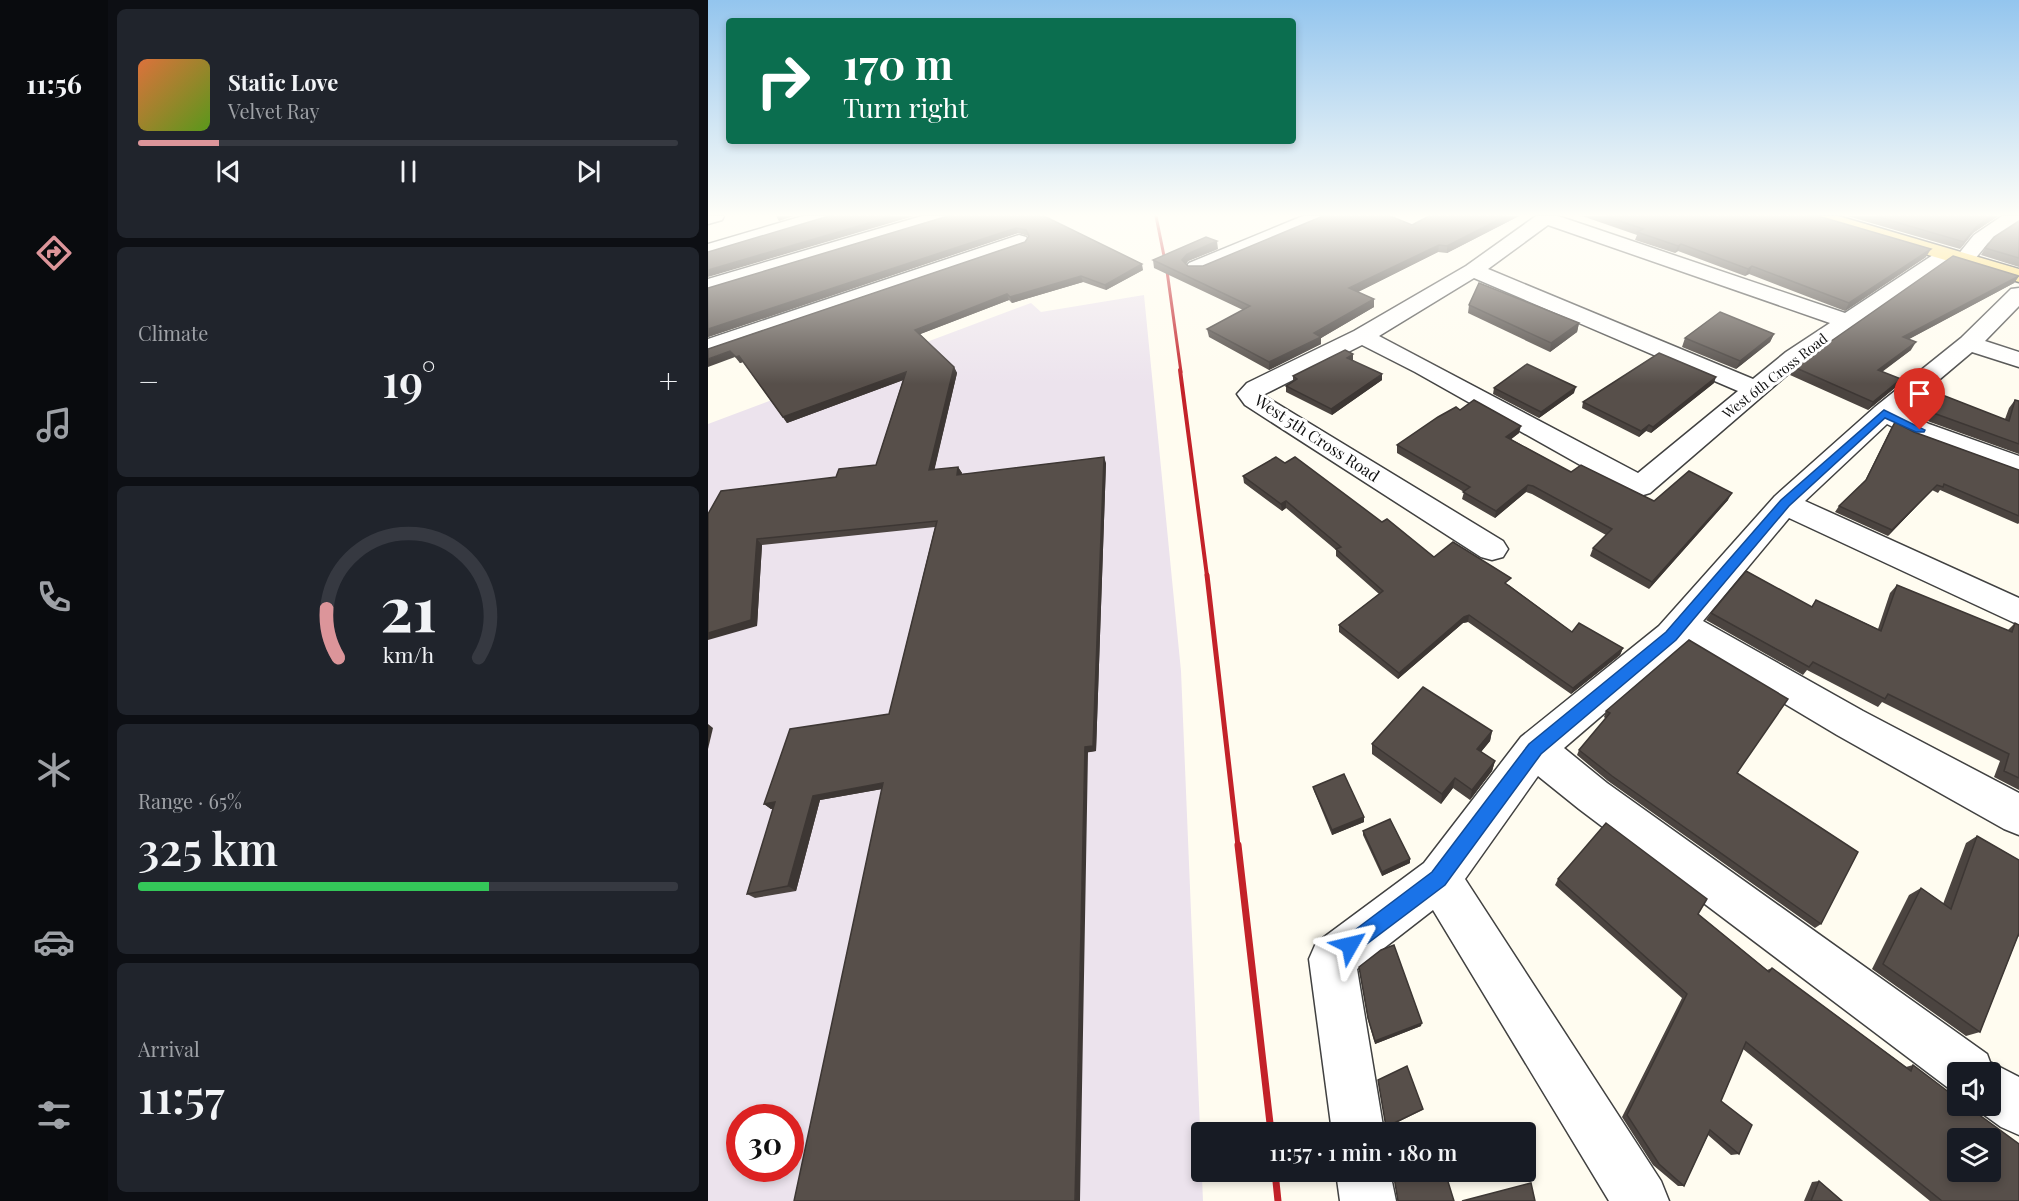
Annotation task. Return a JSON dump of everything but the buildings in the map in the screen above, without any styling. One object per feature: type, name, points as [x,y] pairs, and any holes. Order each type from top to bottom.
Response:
[{"type":"street","points":[[708,286],[755,272]]},
{"type":"street","points":[[708,346],[929,272]]},
{"type":"street","points":[[1362,336],[1470,272]]},
{"type":"street","points":[[1478,272],[1756,389]]},
{"type":"street","points":[[1706,272],[1847,321]]},
{"type":"street","name":"West 6th Cross Road","points":[[1362,336],[1424,367],[1640,486],[1794,357],[1847,321],[1930,272]]},
{"type":"street","points":[[1356,1122],[1332,959],[1439,878],[1535,749],[1671,636],[1785,503],[1884,413],[1969,343],[2019,294]]},
{"type":"street","name":"West 5th Cross Road","points":[[1362,336],[1256,388],[1250,394],[1254,400],[1492,549]]},
{"type":"street","points":[[1969,343],[2019,360]]},
{"type":"street","points":[[1884,413],[1920,430],[2019,466]]},
{"type":"street","points":[[1785,503],[1821,522],[2019,612]]},
{"type":"street","points":[[1680,624],[1850,723],[2019,815]]},
{"type":"street","points":[[1535,749],[1593,796],[1955,1062]]},
{"type":"street","points":[[1439,878],[1641,1201]]},
{"type":"street","points":[[2001,1096],[2019,1109]]},
{"type":"street","points":[[1365,1182],[1368,1201]]},
{"type":"shaded area","points":[[1144,295],[1181,671],[1200,1122],[1191,1122],[1191,1182],[1202,1182],[1203,1201],[708,1201],[708,424],[1031,303],[1041,312]]},
{"type":"railway","points":[[1167,272],[1181,372]]},
{"type":"railway","points":[[1180,370],[1207,576]]},
{"type":"railway","points":[[1207,575],[1238,846]]},
{"type":"railway","points":[[1238,845],[1270,1122]]},
{"type":"railway","points":[[1276,1182],[1278,1201]]},
{"type":"route","points":[[1350,945],[1439,878],[1535,749],[1671,636],[1785,503],[1867,428],[1884,413],[1920,430]]}]
